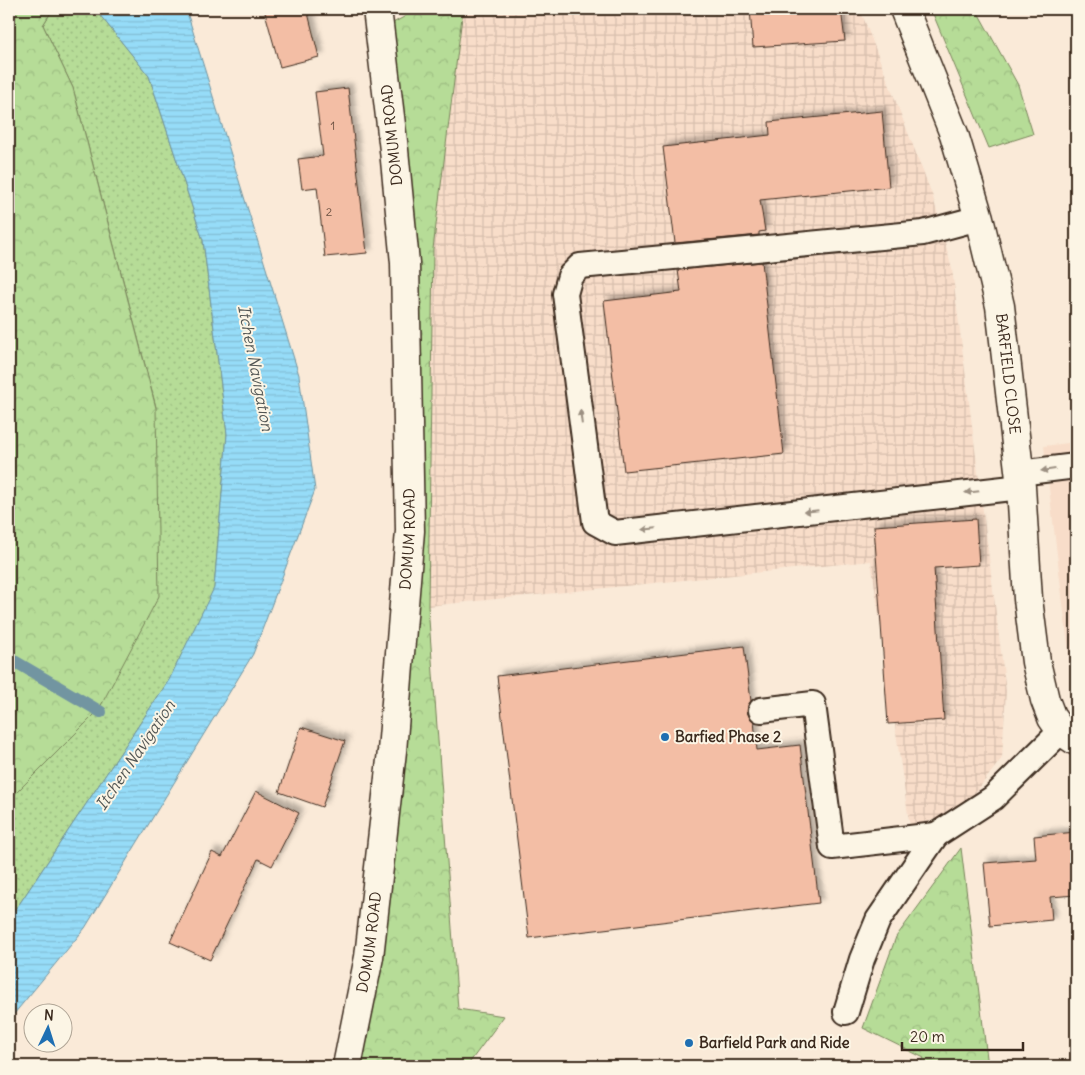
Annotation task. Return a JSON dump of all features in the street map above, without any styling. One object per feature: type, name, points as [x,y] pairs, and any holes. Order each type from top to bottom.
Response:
[{"type":"street","name":"DOMUM ROAD","points":[[347,1066],[369,957],[395,723],[410,531],[405,263],[377,9]]},
{"type":"street","name":"BARFIELD CLOSE","points":[[904,9],[954,134],[979,218],[1000,306],[1020,480],[1028,599],[1036,662],[1044,700],[1052,718],[1069,736]]},
{"type":"lane","points":[[979,218],[923,233],[580,266],[570,276],[565,294],[595,522],[615,532],[1020,480],[1076,466]]},
{"type":"lane","points":[[761,710],[814,704],[832,847],[936,835]]},
{"type":"lane","points":[[846,1012],[862,959],[878,920],[936,835],[993,798],[1069,736]]},
{"type":"shaded area","points":[[463,9],[860,9],[933,197],[952,269],[1006,691],[1002,758],[963,809],[910,828],[871,561],[428,606],[433,249]]},
{"type":"shaded area","points":[[1076,442],[1076,690],[1073,687],[1044,446]]},
{"type":"green space","points":[[9,9],[53,9],[43,25],[73,88],[156,408],[159,596],[98,711],[9,800]]},
{"type":"green space","points":[[53,9],[95,9],[149,76],[203,240],[227,434],[214,589],[169,680],[20,903],[9,916],[9,800],[98,711],[156,407],[73,88],[43,25]]},
{"type":"green space","points":[[412,9],[463,9],[433,249],[428,606],[458,1009],[504,1016],[467,1066],[362,1066],[379,952],[422,533],[380,30],[404,17]]},
{"type":"green space","points":[[931,9],[976,9],[1018,85],[1033,134],[989,148]]},
{"type":"green space","points":[[961,848],[988,1066],[919,1066],[924,1058],[863,1028],[896,937]]},
{"type":"water","name":"Itchen Navigation","points":[[95,9],[186,9],[299,375],[315,490],[253,654],[85,928],[9,1020],[9,916],[20,903],[169,680],[214,588],[227,434],[203,240],[149,76]]},
{"type":"building","points":[[264,9],[307,9],[319,57],[280,67]]},
{"type":"building","points":[[750,9],[841,9],[845,41],[753,47]]},
{"type":"building","points":[[348,88],[367,253],[325,257],[317,187],[302,189],[298,159],[323,156],[315,92]]},
{"type":"building","points":[[882,111],[889,187],[760,200],[765,231],[759,232],[759,235],[675,243],[663,147],[770,135],[769,122]]},
{"type":"building","points":[[762,262],[784,454],[624,471],[604,301],[681,292],[678,270]]},
{"type":"building","points":[[976,519],[979,565],[934,568],[944,720],[888,724],[874,526]]},
{"type":"building","points":[[744,646],[751,701],[747,712],[754,721],[757,750],[800,745],[819,903],[529,938],[497,676]]},
{"type":"building","points":[[301,727],[345,741],[322,807],[279,792]]},
{"type":"building","points":[[256,791],[299,813],[272,866],[258,859],[210,960],[170,942],[212,852],[222,857]]},
{"type":"building","points":[[1076,832],[1076,895],[1050,897],[1052,920],[990,926],[984,863],[1036,859],[1034,836]]},
{"type":"waterway","points":[[9,658],[101,712]]},
{"type":"place","name":"Barfied Phase 2","points":[[665,737]]},
{"type":"place","name":"Barfield Park and Ride","points":[[689,1043]]}]
